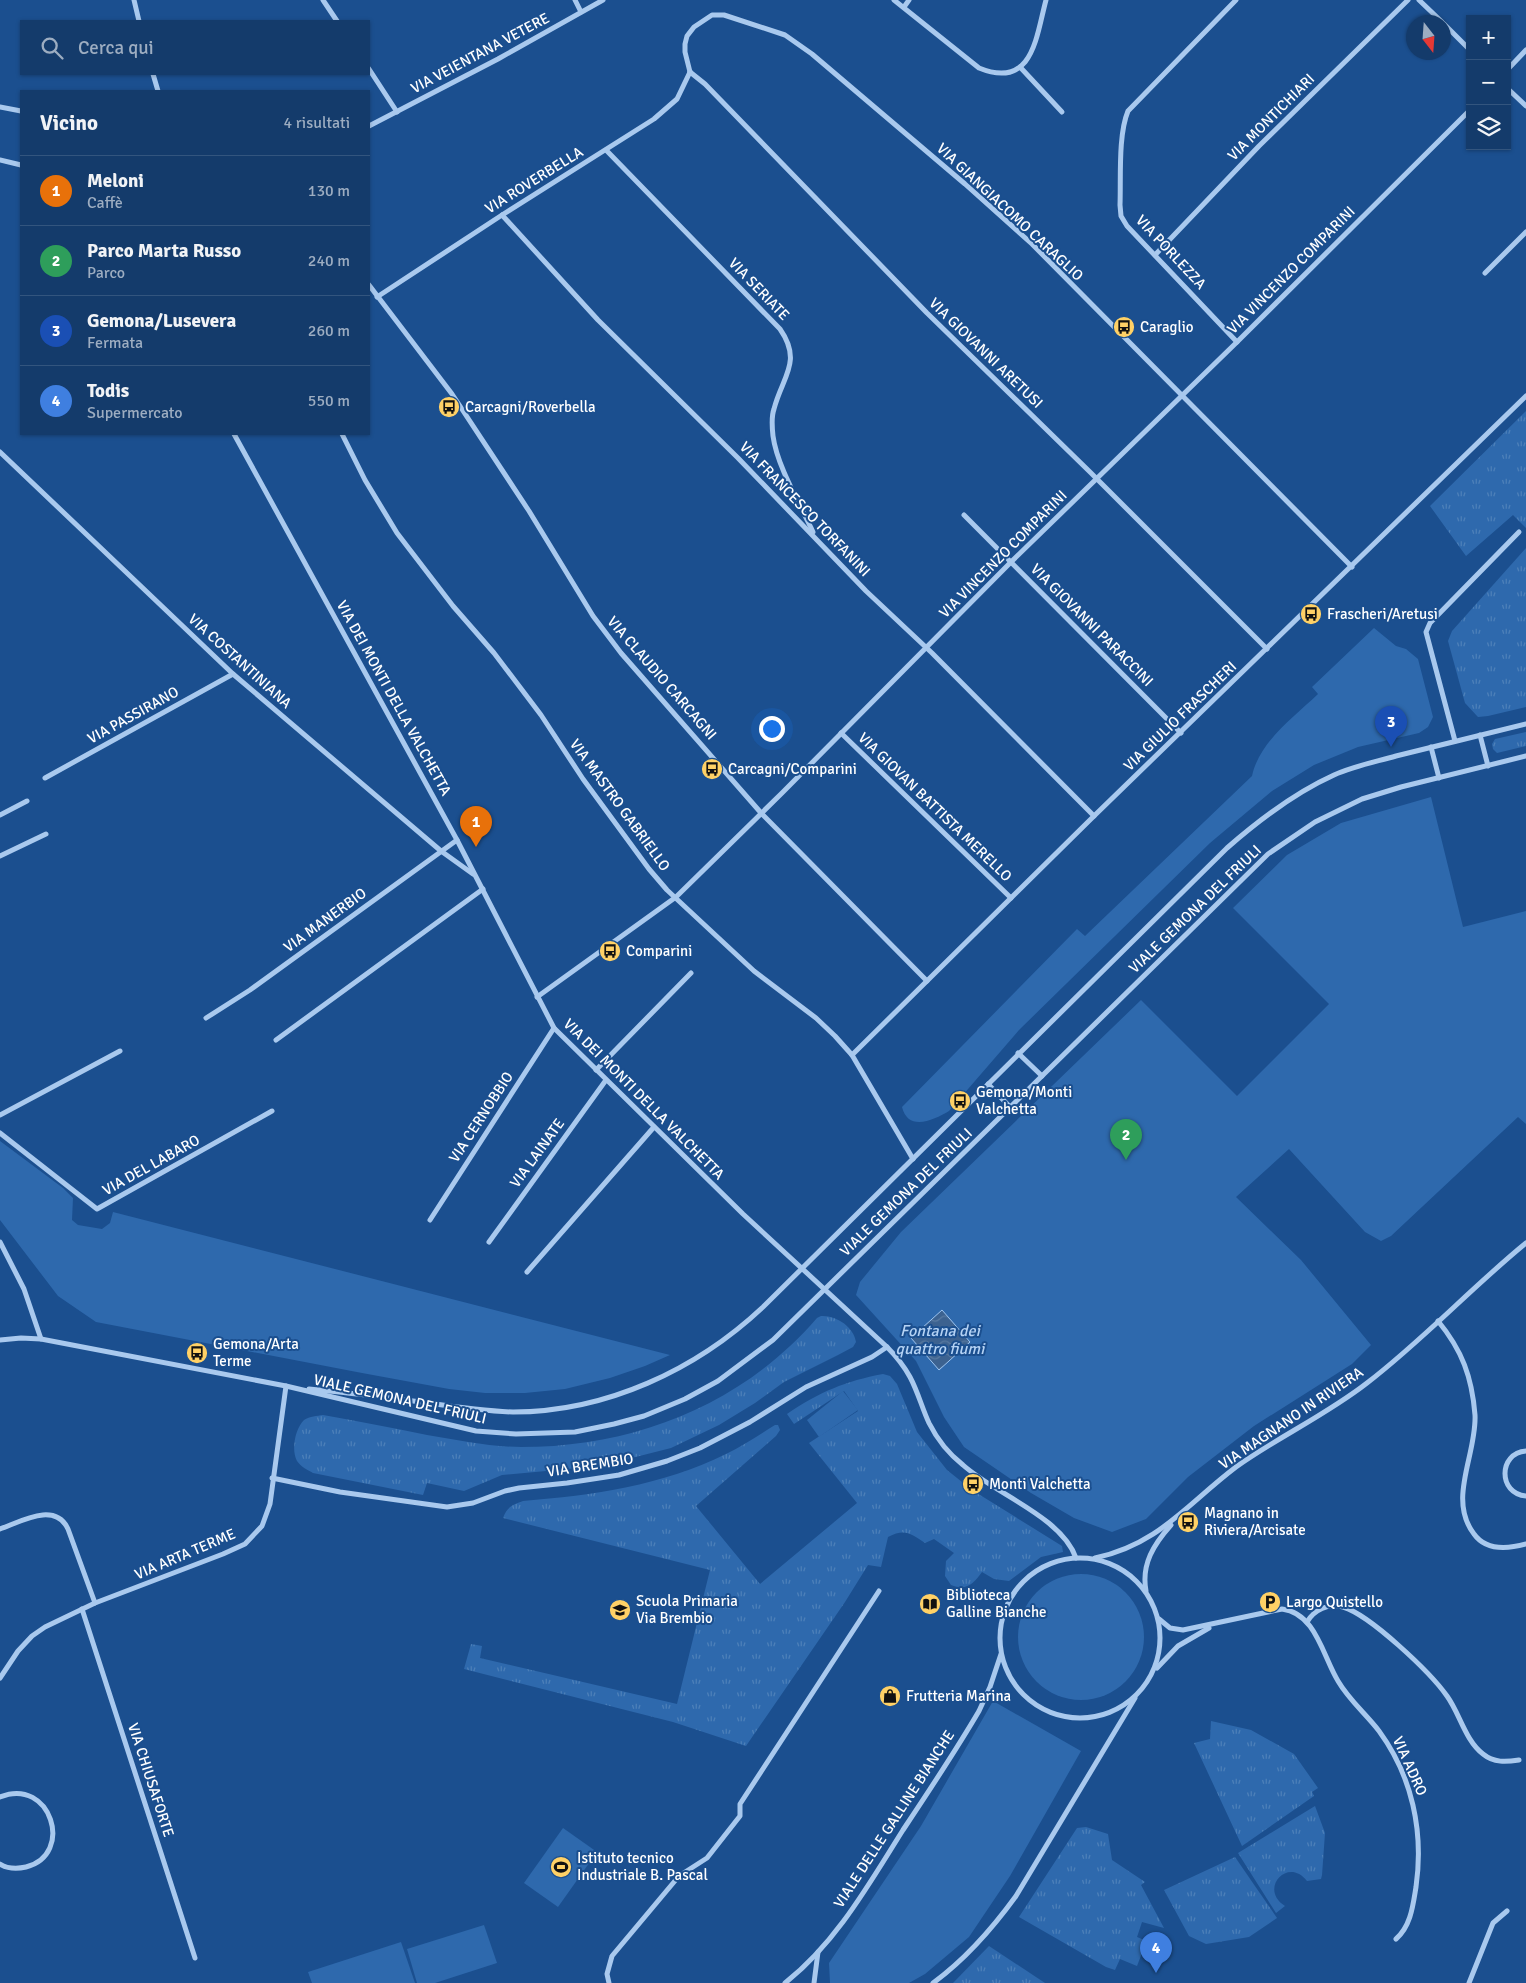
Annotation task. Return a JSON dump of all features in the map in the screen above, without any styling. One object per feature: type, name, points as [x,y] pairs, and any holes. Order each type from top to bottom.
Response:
[{"type":"street","points":[[134,0],[139,20]]},
{"type":"street","points":[[323,0],[336,20]]},
{"type":"street","points":[[575,0],[581,12]]},
{"type":"street","name":"VIA VEIENTANA VETERE","points":[[370,126],[498,59],[603,0]]},
{"type":"street","points":[[894,0],[979,68],[1002,72],[1020,67],[1030,57],[1046,0]]},
{"type":"street","points":[[904,7],[909,0]]},
{"type":"street","name":"VIA PORLEZZA","points":[[1236,0],[1128,111],[1122,139],[1120,205],[1121,216],[1127,226],[1237,342]]},
{"type":"street","name":"VIA MONTICHIARI","points":[[1154,255],[1259,146],[1408,0]]},
{"type":"street","points":[[1419,0],[1435,15]]},
{"type":"street","name":"VIA GIANGIACOMO CARAGLIO","points":[[690,72],[685,52],[687,36],[698,24],[712,15],[724,16],[785,35],[812,54],[965,184],[1032,244],[1352,567]]},
{"type":"street","points":[[1451,31],[1466,46]]},
{"type":"street","points":[[1511,66],[1526,50]]},
{"type":"street","points":[[1020,67],[1062,112]]},
{"type":"street","points":[[370,71],[397,112]]},
{"type":"street","name":"VIA ROVERBELLA","points":[[377,297],[666,110],[677,99],[690,72]]},
{"type":"street","name":"VIA GIOVANNI ARETUSI","points":[[690,72],[705,84],[765,145],[927,313],[1267,649]]},
{"type":"street","points":[[153,75],[158,90]]},
{"type":"street","points":[[1511,92],[1526,106]]},
{"type":"street","points":[[0,107],[20,110]]},
{"type":"street","name":"VIA VINCENZO COMPARINI","points":[[537,997],[676,897],[762,814],[1011,562],[1237,342],[1466,114]]},
{"type":"street","name":"VIA SERIATE","points":[[606,150],[780,329],[787,339],[791,353],[790,364],[785,384],[773,411],[773,435],[778,456],[815,537]]},
{"type":"street","points":[[0,160],[20,165]]},
{"type":"street","name":"VIA FRANCESCO TORFANINI","points":[[502,215],[598,320],[738,458],[866,591],[926,647],[1094,816]]},
{"type":"street","points":[[1485,273],[1526,232]]},
{"type":"street","name":"VIA CLAUDIO CARCAGNI","points":[[370,286],[434,368],[529,511],[589,610],[609,638],[762,814],[928,981]]},
{"type":"street","name":"VIA GIULIO FRASCHERI","points":[[852,1055],[1094,816],[1526,396]]},
{"type":"street","name":"VIA DEI MONTI DELLA VALCHETTA","points":[[235,435],[457,840],[554,1028],[743,1214],[887,1347],[905,1368],[915,1386],[929,1423],[953,1456],[985,1483],[1057,1530],[1069,1542],[1076,1558]]},
{"type":"street","name":"VIA MASTRO GABRIELLO","points":[[342,435],[365,480],[397,533],[453,606],[494,653],[541,716],[638,856],[661,883],[754,971],[823,1024],[852,1055],[913,1159]]},
{"type":"street","name":"VIA COSTANTINIANA","points":[[0,452],[233,674],[441,851],[475,875]]},
{"type":"street","name":"VIA GIOVANNI PARACCINI","points":[[964,514],[1181,733]]},
{"type":"street","points":[[1455,741],[1426,632],[1430,623],[1519,532]]},
{"type":"street","name":"VIA PASSIRANO","points":[[45,778],[233,674]]},
{"type":"street","name":"VIALE GEMONA DEL FRIULI","points":[[286,1386],[490,1411],[547,1409],[588,1402],[640,1386],[694,1360],[748,1320],[1227,848],[1266,815],[1311,786],[1336,774],[1362,765],[1526,724]]},
{"type":"street","name":"VIA GIOVAN BATTISTA MERELLO","points":[[841,733],[1011,898]]},
{"type":"street","points":[[1480,735],[1488,766]]},
{"type":"street","points":[[1431,747],[1439,778]]},
{"type":"street","name":"VIALE GEMONA DEL FRIULI","points":[[0,1340],[41,1339],[286,1386],[485,1432],[543,1434],[591,1429],[630,1421],[657,1411],[691,1396],[718,1381],[748,1361],[773,1340],[1268,854],[1310,825],[1339,809],[1375,795],[1526,756]]},
{"type":"street","points":[[0,815],[27,801]]},
{"type":"street","points":[[0,856],[46,834]]},
{"type":"street","name":"VIA MANERBIO","points":[[206,1018],[250,990],[457,840]]},
{"type":"street","points":[[276,1040],[483,889]]},
{"type":"street","points":[[596,1070],[691,973]]},
{"type":"street","name":"VIA CERNOBBIO","points":[[430,1220],[554,1028]]},
{"type":"street","points":[[0,1115],[120,1051]]},
{"type":"street","points":[[1018,1053],[1042,1076]]},
{"type":"street","name":"VIA LAINATE","points":[[489,1242],[606,1080]]},
{"type":"street","points":[[988,1084],[1010,1107]]},
{"type":"street","name":"VIA DEL LABARO","points":[[0,1134],[97,1209],[272,1111]]},
{"type":"street","points":[[527,1272],[654,1127]]},
{"type":"street","points":[[0,1242],[24,1288],[41,1339]]},
{"type":"street","name":"VIA MAGNANO IN RIVIERA","points":[[1095,1558],[1110,1555],[1138,1544],[1153,1535],[1236,1468],[1323,1414],[1367,1384],[1526,1243]]},
{"type":"street","points":[[1438,1321],[1462,1355],[1474,1407],[1474,1435],[1462,1498],[1467,1522],[1476,1537],[1486,1544],[1506,1548],[1526,1544]]},
{"type":"street","name":"VIA BREMBIO","points":[[272,1478],[340,1492],[433,1506],[465,1505],[519,1488],[589,1480],[635,1471],[700,1448],[730,1433],[800,1390],[831,1374],[872,1358],[887,1347]]},
{"type":"street","name":"VIA ARTA TERME","points":[[0,1678],[14,1656],[38,1631],[96,1603],[245,1544],[259,1530],[265,1520],[270,1504],[272,1478],[286,1386]]},
{"type":"street","points":[[1526,1450],[1514,1454],[1509,1460],[1504,1474],[1510,1488],[1516,1494],[1526,1496]]},
{"type":"street","name":"VIA MAGNANO IN RIVIERA","points":[[1147,1594],[1145,1574],[1149,1557],[1155,1545],[1181,1513]]},
{"type":"street","points":[[0,1529],[44,1514],[62,1519],[68,1529],[96,1603]]},
{"type":"street","points":[[1138,1693],[1118,1708],[1102,1715],[1084,1718],[1062,1716],[1042,1708],[1025,1696],[1008,1674],[1001,1654],[999,1640],[1001,1616],[1011,1595],[1019,1584],[1031,1573],[1044,1566],[1076,1558],[1095,1558],[1109,1562],[1125,1570],[1136,1580],[1147,1594],[1159,1619],[1166,1626],[1179,1631],[1282,1609],[1296,1614],[1306,1622],[1314,1613],[1328,1607],[1340,1607],[1357,1614],[1392,1640],[1431,1677],[1446,1696],[1467,1734],[1480,1751],[1498,1761],[1519,1760]]},
{"type":"street","points":[[609,1983],[607,1974],[612,1956],[680,1876],[707,1858],[740,1816],[740,1804],[879,1591]]},
{"type":"street","name":"VIA CHIUSAFORTE","points":[[82,1609],[195,1958]]},
{"type":"street","points":[[1151,1675],[1160,1649],[1159,1619]]},
{"type":"street","name":"VIA ADRO","points":[[1306,1622],[1322,1648],[1338,1681],[1371,1720],[1388,1744],[1411,1796],[1418,1828],[1419,1856],[1417,1878],[1408,1924],[1396,1939]]},
{"type":"street","points":[[933,1983],[982,1939],[1016,1896],[1138,1693],[1159,1664],[1178,1646],[1193,1636],[1221,1623]]},
{"type":"street","name":"VIALE DELLE GALLINE BIANCHE","points":[[785,1983],[818,1951],[852,1909],[974,1719],[990,1687],[1001,1654]]},
{"type":"street","points":[[0,1797],[7,1794],[20,1794],[32,1797],[42,1804],[50,1814],[53,1826],[51,1844],[40,1860],[29,1866],[17,1868],[0,1864]]},
{"type":"street","points":[[1469,1983],[1493,1923],[1507,1911]]},
{"type":"street","points":[[814,1983],[818,1951]]},
{"type":"green space","points":[[1526,411],[1526,528],[1513,515],[1466,556],[1430,506]]},
{"type":"green space","points":[[1526,548],[1526,707],[1478,717],[1465,703],[1448,641],[1452,631]]},
{"type":"green space","points":[[1374,628],[1396,646],[1406,649],[1418,659],[1433,717],[1428,727],[1419,733],[1358,747],[1314,765],[1272,791],[1210,843],[1019,1030],[949,1111],[936,1118],[922,1122],[916,1122],[905,1115],[902,1107],[1077,929],[1085,936],[1252,776],[1262,752],[1270,741],[1288,721],[1318,694],[1312,687]]},
{"type":"green space","points":[[1526,732],[1526,746],[1497,753],[1493,749],[1492,744],[1495,739]]},
{"type":"green space","points":[[1431,797],[1463,927],[1526,911],[1526,1124],[1518,1117],[1391,1236],[1381,1241],[1365,1232],[1289,1149],[1236,1197],[1301,1260],[1371,1345],[1352,1364],[1254,1426],[1188,1477],[1146,1519],[1112,1532],[1074,1518],[1031,1493],[964,1447],[944,1417],[916,1361],[856,1295],[860,1282],[901,1232],[1141,1000],[1237,1096],[1329,1004],[1233,908],[1287,855],[1341,823]]},
{"type":"green space","points":[[0,1141],[63,1188],[73,1198],[72,1220],[78,1225],[102,1229],[110,1223],[113,1212],[670,1355],[610,1378],[565,1389],[525,1393],[485,1393],[449,1389],[96,1322],[58,1296],[0,1220]]},
{"type":"green space","points":[[821,1316],[838,1320],[848,1327],[855,1337],[856,1342],[853,1347],[784,1382],[755,1403],[719,1425],[671,1448],[600,1466],[502,1475],[464,1491],[427,1483],[423,1495],[313,1473],[300,1465],[295,1456],[295,1440],[301,1424],[304,1420],[323,1415],[427,1435],[509,1447],[563,1445],[604,1439],[645,1429],[683,1415],[720,1397],[755,1375],[787,1349]]},
{"type":"green space","points":[[883,1374],[890,1376],[897,1384],[917,1432],[947,1470],[972,1490],[1062,1546],[1063,1552],[1041,1557],[1009,1581],[994,1579],[982,1572],[969,1585],[957,1587],[951,1585],[945,1576],[946,1561],[954,1553],[934,1539],[925,1543],[908,1533],[894,1534],[888,1537],[881,1567],[868,1565],[845,1602],[746,1746],[673,1722],[464,1669],[471,1644],[482,1646],[480,1658],[677,1704],[710,1570],[503,1518],[506,1511],[513,1505],[523,1501],[601,1492],[677,1474],[726,1454],[778,1425],[780,1430],[776,1436],[696,1506],[760,1584],[857,1503],[809,1443],[858,1411],[844,1391],[794,1424],[787,1414],[810,1399],[833,1388]]},
{"type":"green space","points":[[843,1391],[858,1410],[819,1437],[807,1420]]},
{"type":"green space","points":[[1081,1574],[1105,1579],[1126,1592],[1139,1613],[1144,1637],[1139,1661],[1126,1682],[1105,1695],[1081,1700],[1057,1695],[1036,1682],[1023,1661],[1018,1637],[1023,1613],[1036,1592],[1057,1579]]},
{"type":"green space","points":[[993,1701],[1081,1751],[1010,1876],[969,1937],[925,1974],[909,1983],[830,1983],[829,1963],[921,1826]]},
{"type":"green space","points":[[1211,1721],[1251,1730],[1294,1754],[1318,1788],[1312,1792],[1314,1796],[1242,1846],[1194,1743],[1210,1739]]},
{"type":"green space","points":[[1315,1806],[1325,1833],[1321,1879],[1307,1881],[1299,1874],[1285,1873],[1275,1884],[1274,1891],[1277,1899],[1285,1906],[1276,1913],[1238,1853]]},
{"type":"green space","points":[[1086,1827],[1108,1834],[1112,1860],[1145,1882],[1141,1885],[1164,1928],[1142,1922],[1137,1937],[1149,1942],[1145,1945],[1137,1966],[1120,1959],[1115,1970],[1106,1967],[1019,1917],[1077,1828]]},
{"type":"green space","name":"Istituto tecnico Industriale B. Pascal","points":[[563,1828],[597,1852],[558,1907],[524,1883]]},
{"type":"green space","points":[[1235,1857],[1277,1918],[1249,1937],[1206,1944],[1189,1936],[1164,1890]]},
{"type":"green space","points":[[484,1925],[497,1963],[435,1983],[417,1983],[407,1949]]},
{"type":"green space","points":[[401,1942],[415,1983],[312,1983],[308,1972]]},
{"type":"green space","points":[[989,1946],[1045,1983],[953,1983]]},
{"type":"water","name":"Fontana dei quattro fiumi","points":[[942,1310],[970,1342],[939,1370],[911,1338]]},
{"type":"place","name":"Caraglio","points":[[1124,327]]},
{"type":"place","name":"Carcagni/Roverbella","points":[[449,407]]},
{"type":"place","name":"Frascheri/Aretusi","points":[[1311,614]]},
{"type":"place","name":"Gemona/Lusevera","points":[[1391,747]]},
{"type":"place","name":"Carcagni/Comparini","points":[[712,769]]},
{"type":"place","name":"Meloni","points":[[476,847]]},
{"type":"place","name":"Comparini","points":[[610,951]]},
{"type":"place","name":"Gemona/Monti Valchetta","points":[[960,1101]]},
{"type":"place","name":"Parco Marta Russo","points":[[1126,1160]]},
{"type":"place","name":"Gemona/Arta Terme","points":[[197,1353]]},
{"type":"place","name":"Monti Valchetta","points":[[973,1484]]},
{"type":"place","name":"Magnano in Riviera/Arcisate","points":[[1188,1522]]},
{"type":"place","name":"Largo Quistello","points":[[1270,1602]]},
{"type":"place","name":"Biblioteca Galline Bianche","points":[[930,1604]]},
{"type":"place","name":"Scuola Primaria Via Brembio","points":[[620,1610]]},
{"type":"place","name":"Frutteria Marina","points":[[890,1696]]},
{"type":"place","name":"Istituto tecnico Industriale B. Pascal","points":[[561,1867]]},
{"type":"place","name":"Todis","points":[[1156,1973]]}]
